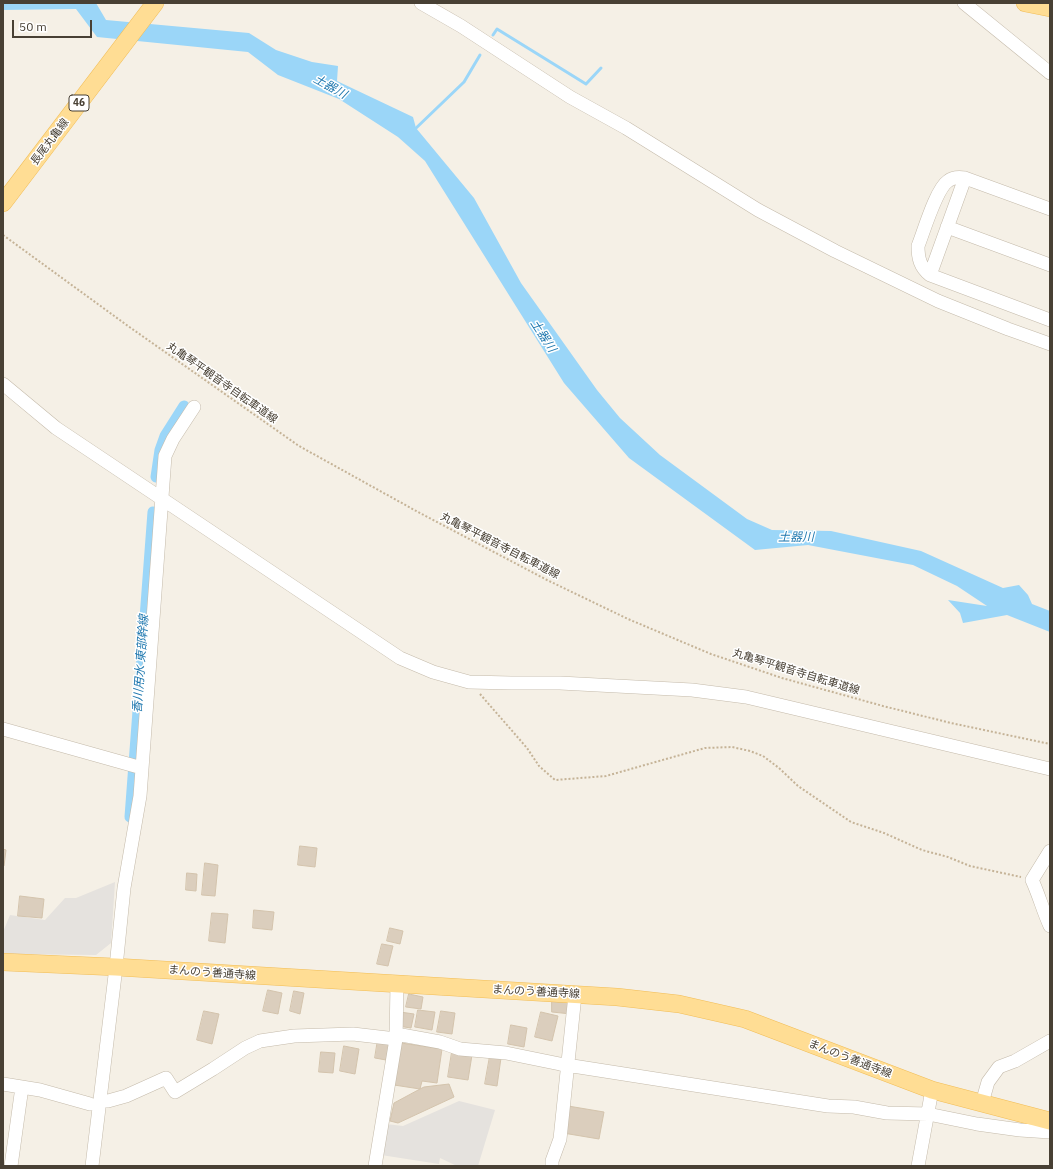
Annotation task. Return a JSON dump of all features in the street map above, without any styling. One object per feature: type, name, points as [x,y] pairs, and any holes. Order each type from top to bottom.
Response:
[{"type":"main road","name":"長尾丸亀線","points":[[3,204],[155,3]]},
{"type":"main road","points":[[1025,3],[1050,8]]},
{"type":"main road","name":"まんのう善通寺線","points":[[3,962],[116,967],[617,997],[679,1004],[745,1019],[932,1090],[1050,1121]]},
{"type":"street","points":[[421,3],[461,26],[570,97],[626,128],[758,210],[835,251],[938,301],[1050,344]]},
{"type":"street","points":[[964,3],[1050,73]]},
{"type":"street","points":[[1049,205],[965,178],[955,177],[947,181],[940,190],[918,246],[918,255],[923,270],[930,275],[1050,320]]},
{"type":"street","points":[[930,275],[965,178]]},
{"type":"street","points":[[947,228],[1050,265]]},
{"type":"street","points":[[3,384],[56,428],[400,658],[433,672],[470,682],[560,683],[692,690],[746,697],[1050,769]]},
{"type":"street","points":[[92,1166],[124,888],[140,796],[165,456],[173,439],[194,407]]},
{"type":"street","points":[[3,729],[142,768]]},
{"type":"street","points":[[1050,851],[1032,880],[1050,926]]},
{"type":"street","points":[[375,1166],[396,1036],[397,984]]},
{"type":"street","points":[[552,1166],[552,1161],[560,1139],[575,995]]},
{"type":"street","points":[[108,1101],[126,1096],[166,1078],[175,1092],[245,1048],[260,1041],[294,1036],[353,1034],[396,1036],[440,1042],[460,1048],[506,1053],[568,1065],[828,1106],[854,1107],[887,1113],[928,1114],[984,1125],[1050,1132]]},
{"type":"street","points":[[982,1103],[988,1082],[999,1067],[1015,1061],[1050,1041]]},
{"type":"street","points":[[3,1084],[40,1090],[90,1104]]},
{"type":"street","points":[[11,1166],[22,1088]]},
{"type":"street","points":[[918,1166],[932,1090]]},
{"type":"path","name":"丸亀琴平観音寺自転車道線","points":[[3,235],[128,326],[299,446],[418,512],[547,580],[628,619],[711,654],[782,678],[951,723],[1050,744]]},
{"type":"path","points":[[470,682],[527,748],[539,766],[555,780],[606,776],[705,748],[732,747],[763,756],[779,768],[798,786],[851,822],[884,833],[922,850],[948,857],[970,866],[1032,880]]},
{"type":"shaded area","points":[[115,882],[111,943],[96,955],[3,954],[3,932],[10,915],[45,920],[65,898],[76,898]]},
{"type":"shaded area","points":[[459,1101],[495,1110],[478,1166],[457,1166],[440,1158],[439,1164],[381,1155],[386,1124],[403,1126]]},
{"type":"water","name":"土器川","points":[[3,3],[96,3],[106,20],[249,33],[276,50],[312,62],[338,66],[337,81],[413,117],[416,128],[474,198],[521,283],[597,390],[620,418],[660,455],[747,519],[772,530],[831,531],[921,551],[1003,588],[1019,585],[1028,595],[1032,604],[1050,611],[1050,632],[1007,615],[963,623],[960,613],[948,600],[987,606],[957,586],[913,565],[808,545],[755,550],[629,458],[564,383],[425,161],[398,137],[339,99],[278,75],[248,52],[97,37],[76,9],[3,10]]},
{"type":"building","points":[[300,846],[317,848],[315,867],[298,865]]},
{"type":"building","points":[[3,849],[6,850],[4,866],[3,866]]},
{"type":"building","points":[[205,863],[218,865],[215,896],[202,895]]},
{"type":"building","points":[[187,873],[197,874],[196,891],[186,890]]},
{"type":"building","points":[[20,896],[44,899],[42,918],[18,916]]},
{"type":"building","points":[[254,910],[274,912],[272,930],[253,928]]},
{"type":"building","points":[[212,913],[228,914],[225,943],[209,941]]},
{"type":"building","points":[[390,928],[403,931],[400,944],[387,941]]},
{"type":"building","points":[[382,944],[393,946],[388,966],[377,964]]},
{"type":"building","points":[[268,990],[282,993],[278,1014],[263,1011]]},
{"type":"building","points":[[294,991],[304,993],[300,1014],[290,1011]]},
{"type":"building","points":[[409,994],[423,997],[421,1009],[406,1007]]},
{"type":"building","points":[[552,1001],[572,1003],[571,1014],[552,1012]]},
{"type":"building","points":[[418,1010],[435,1012],[432,1030],[415,1027]]},
{"type":"building","points":[[204,1011],[219,1014],[212,1044],[197,1040]]},
{"type":"building","points":[[441,1011],[455,1013],[452,1034],[437,1032]]},
{"type":"building","points":[[400,1012],[414,1014],[411,1028],[398,1026]]},
{"type":"building","points":[[541,1012],[558,1016],[552,1041],[535,1037]]},
{"type":"building","points":[[511,1025],[527,1028],[524,1047],[508,1044]]},
{"type":"building","points":[[378,1039],[390,1041],[386,1060],[375,1058]]},
{"type":"building","points":[[401,1043],[442,1049],[437,1083],[422,1081],[420,1089],[394,1085]]},
{"type":"building","points":[[344,1046],[359,1049],[355,1074],[340,1071]]},
{"type":"building","points":[[321,1052],[335,1053],[333,1073],[319,1072]]},
{"type":"building","points":[[452,1052],[472,1055],[468,1080],[448,1077]]},
{"type":"building","points":[[490,1056],[501,1058],[497,1086],[485,1084]]},
{"type":"building","points":[[449,1084],[454,1097],[398,1123],[390,1121],[394,1103],[424,1087]]},
{"type":"building","points":[[568,1106],[604,1112],[599,1139],[563,1133]]},
{"type":"waterway","points":[[493,35],[497,29],[586,84],[601,68]]},
{"type":"waterway","points":[[414,130],[464,82],[480,55]]},
{"type":"waterway","name":"香川用水 東部幹線","points":[[156,477],[160,450],[165,436],[184,406]]},
{"type":"waterway","name":"香川用水 東部幹線","points":[[130,817],[153,512]]}]
